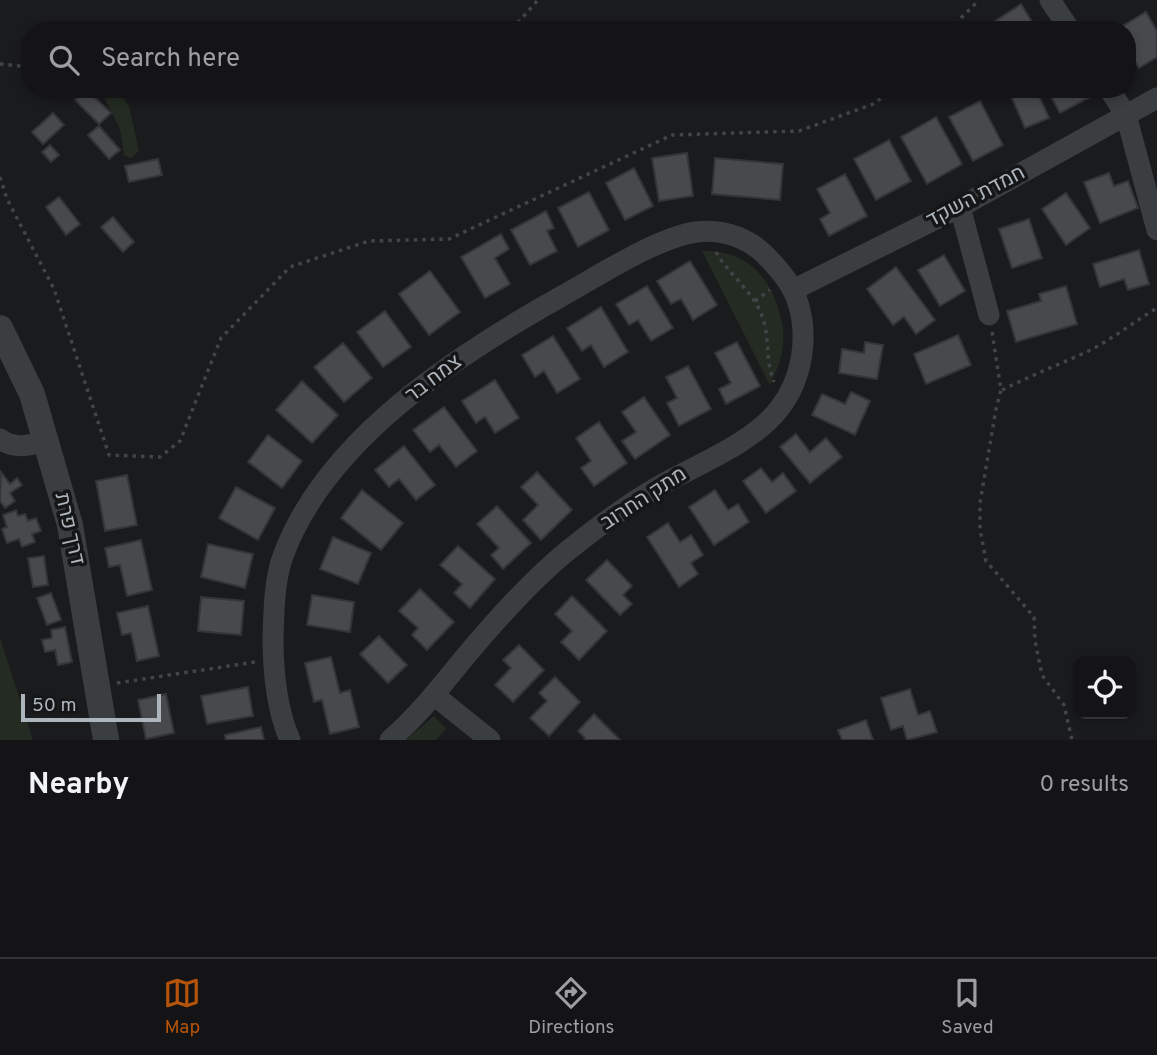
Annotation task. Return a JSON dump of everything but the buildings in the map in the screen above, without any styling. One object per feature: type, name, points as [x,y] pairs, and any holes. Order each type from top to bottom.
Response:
[{"type":"street","points":[[1050,0],[1064,21]]},
{"type":"street","points":[[1115,98],[1126,116],[1157,230]]},
{"type":"street","name":"חמדת השקד","points":[[793,290],[960,207],[1157,98]]},
{"type":"street","points":[[960,207],[989,315]]},
{"type":"street","name":"צמח בר","points":[[289,740],[276,697],[274,659],[274,607],[282,559],[309,505],[327,478],[364,438],[401,404],[454,362],[547,304],[626,260],[696,232],[721,232],[746,239],[765,254],[786,277],[793,290]]},
{"type":"street","name":"מתק החרוב","points":[[390,740],[411,722],[503,615],[572,547],[652,490],[751,435],[778,411],[792,389],[802,360],[804,327],[793,290]]},
{"type":"street","name":"דרך פרת","points":[[0,328],[32,394],[70,525],[106,740]]},
{"type":"street","points":[[0,439],[7,444],[23,446],[47,441]]},
{"type":"street","points":[[434,695],[490,740]]},
{"type":"path","points":[[519,21],[538,0]]},
{"type":"path","points":[[958,21],[979,0]]},
{"type":"path","points":[[0,64],[21,67]]},
{"type":"path","points":[[0,177],[7,199],[54,289],[109,455],[160,457],[180,441],[221,338],[290,267],[369,241],[449,239],[672,135],[799,131],[876,103],[881,98]]},
{"type":"path","points":[[705,232],[724,265],[755,301],[762,316],[769,371],[783,403]]},
{"type":"path","points":[[1001,390],[1083,354],[1157,308]]},
{"type":"path","points":[[989,315],[1001,390],[980,503],[979,529],[986,561],[1034,617],[1035,641],[1042,675],[1064,705],[1072,740]]},
{"type":"path","points":[[97,685],[274,659]]},
{"type":"shaded area","points":[[104,98],[123,98],[129,106],[139,151],[131,158],[124,155],[120,129]]},
{"type":"shaded area","points":[[702,251],[729,254],[740,259],[767,282],[778,307],[783,330],[780,360],[770,385]]},
{"type":"shaded area","points":[[0,638],[33,740],[0,740]]},
{"type":"shaded area","points":[[434,716],[446,729],[436,740],[406,740]]}]
